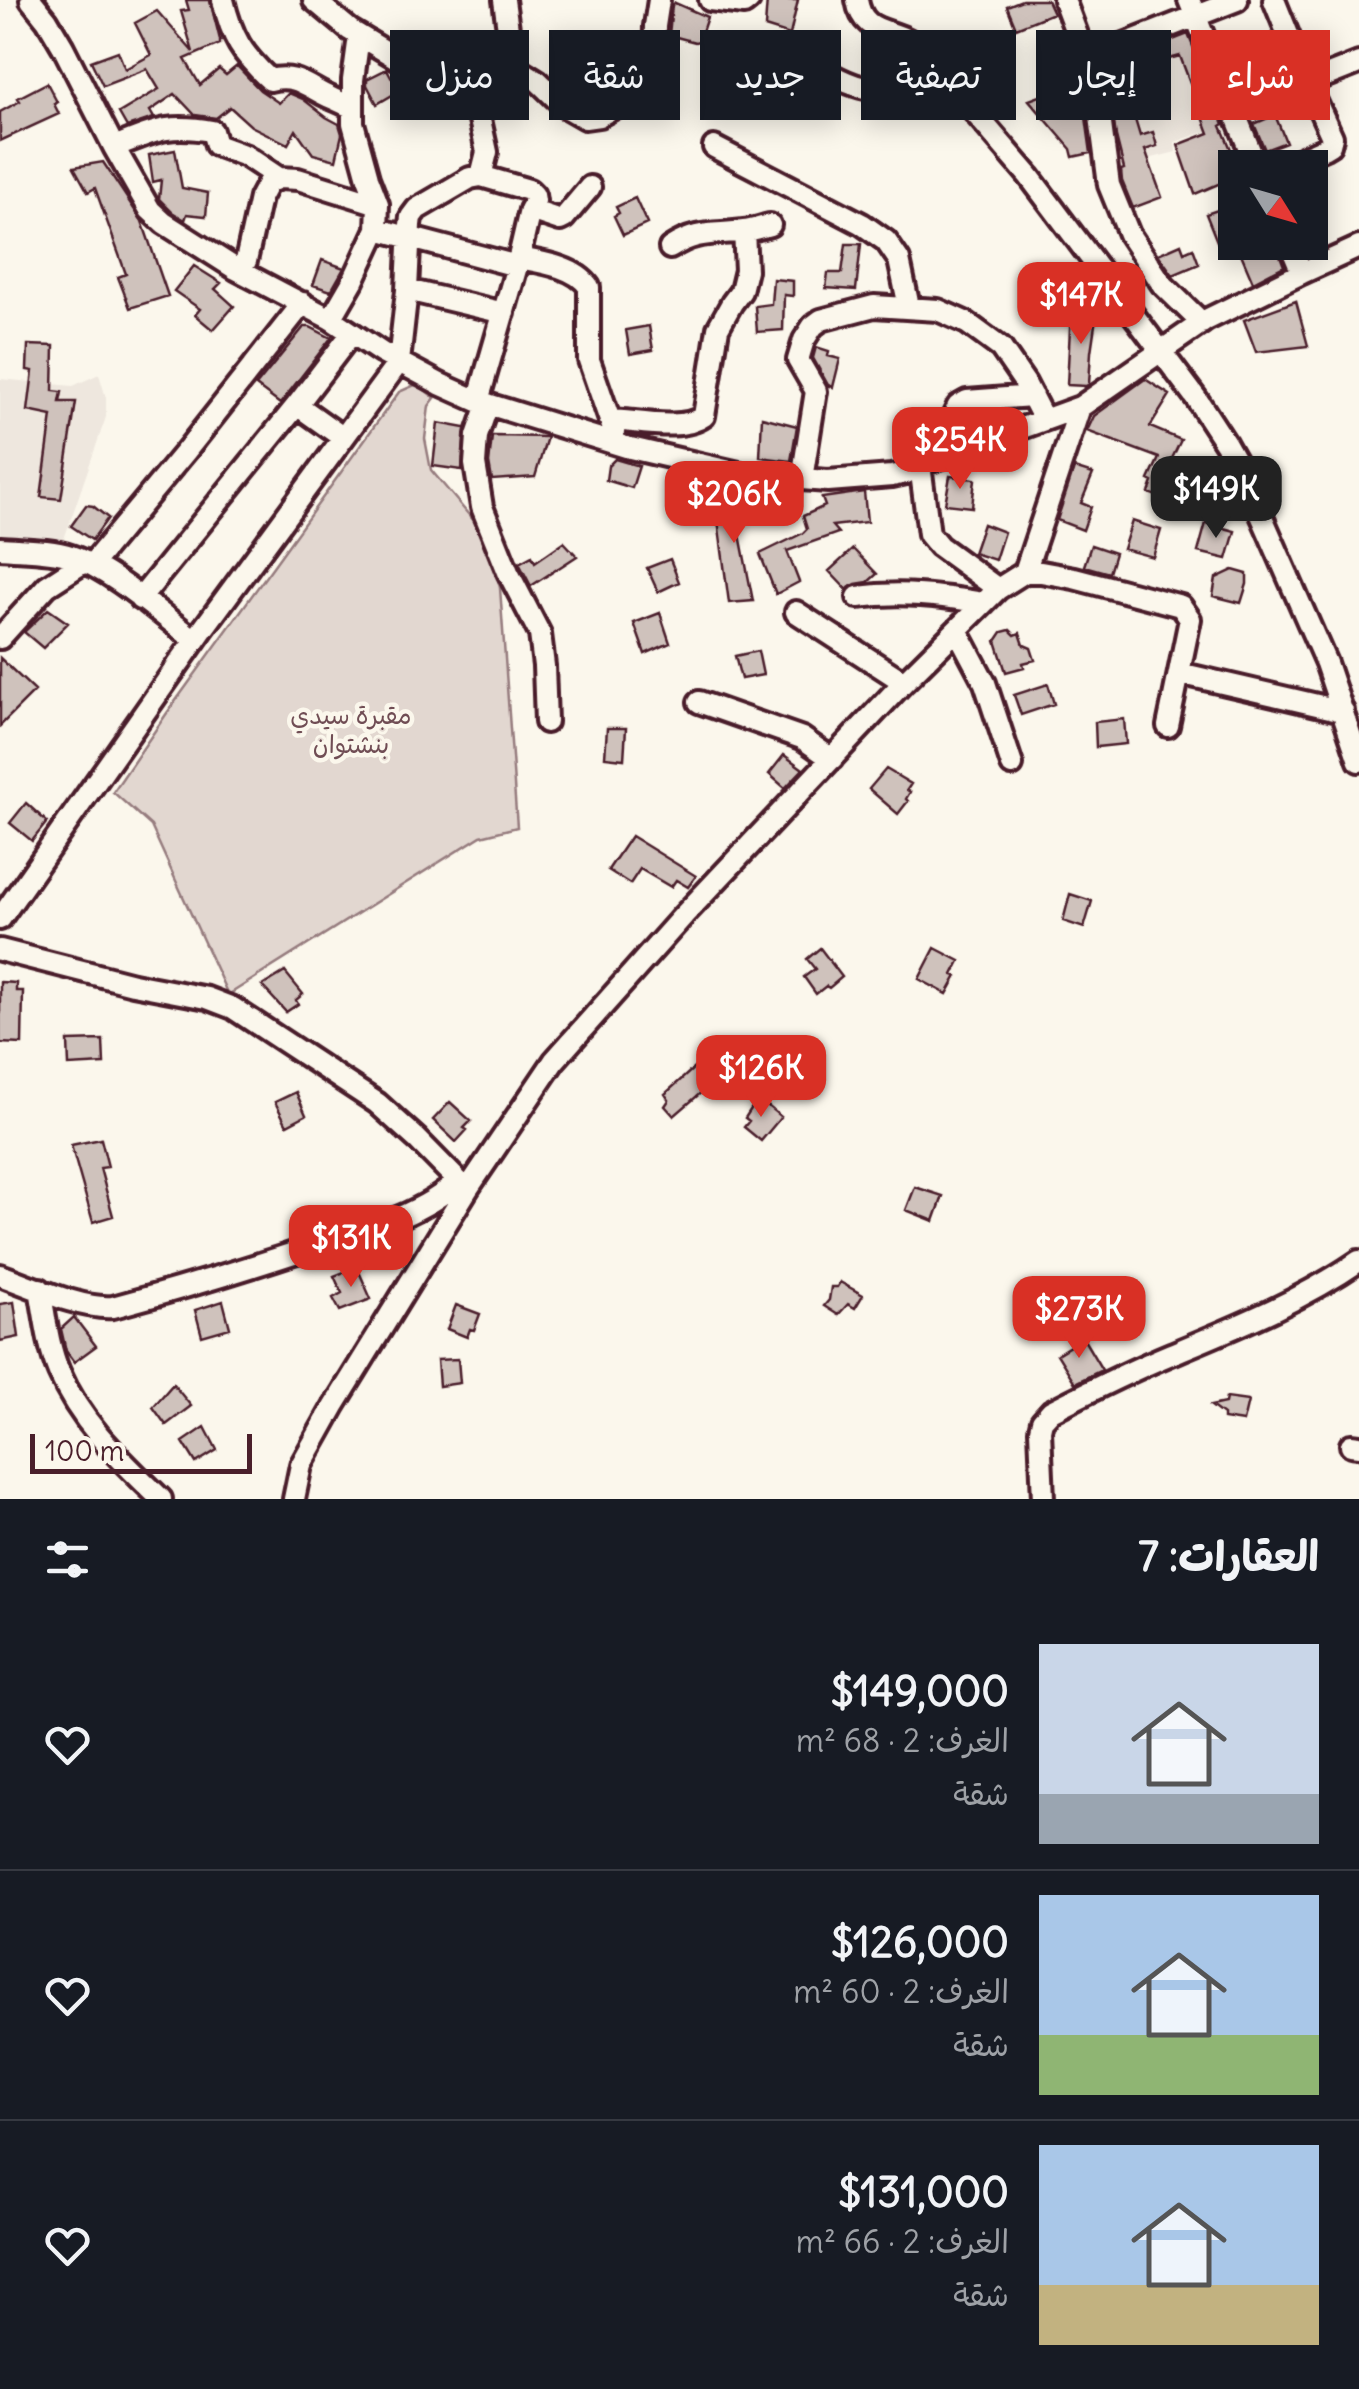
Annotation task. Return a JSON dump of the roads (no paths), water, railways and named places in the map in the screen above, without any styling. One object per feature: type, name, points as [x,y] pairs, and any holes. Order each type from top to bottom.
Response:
[{"type":"street","points":[[223,0],[240,48],[270,80],[300,80],[353,108]]},
{"type":"street","points":[[314,0],[359,36],[423,74],[480,94],[487,152],[481,176]]},
{"type":"street","points":[[504,0],[508,29],[504,60],[585,118],[599,116],[646,90],[654,74],[659,0]]},
{"type":"street","points":[[710,0],[744,4],[749,0]]},
{"type":"street","points":[[857,0],[868,23],[884,30]]},
{"type":"street","points":[[1064,0],[1075,30]]},
{"type":"street","points":[[1145,30],[1192,8],[1237,0]]},
{"type":"street","points":[[1274,0],[1286,30]]},
{"type":"street","points":[[36,1],[150,210],[164,223],[236,270],[331,319],[399,362],[483,403],[617,444],[747,475],[828,481],[906,473],[1080,407],[1199,325],[1359,247]]},
{"type":"street","points":[[331,319],[376,229],[378,204],[353,123],[359,36]]},
{"type":"street","points":[[1330,75],[1359,63]]},
{"type":"street","points":[[980,120],[1028,176],[1196,398],[1244,476],[1326,663],[1359,761]]},
{"type":"street","points":[[1100,120],[1108,185],[1129,234],[1162,284],[1199,325]]},
{"type":"street","points":[[1238,120],[1250,150]]},
{"type":"street","points":[[1321,150],[1332,141],[1325,120]]},
{"type":"street","points":[[114,147],[159,130],[183,126],[212,131],[216,145],[246,156],[279,178],[298,179],[378,204]]},
{"type":"street","points":[[714,147],[862,224],[886,241],[899,260],[909,307]]},
{"type":"street","points":[[0,919],[195,640],[399,362],[409,236],[417,209],[463,181],[481,176],[529,190],[535,202],[483,403],[475,464],[482,507],[508,572],[540,634],[546,722]]},
{"type":"street","points":[[246,261],[260,198],[268,184],[279,178]]},
{"type":"street","points":[[530,210],[560,220],[590,186]]},
{"type":"street","points":[[670,248],[698,234],[744,232],[770,225]]},
{"type":"street","points":[[376,229],[562,269],[587,281],[590,360],[617,444]]},
{"type":"street","points":[[611,420],[678,425],[696,422],[704,416],[718,328],[741,291],[746,270],[744,232]]},
{"type":"street","points":[[1297,260],[1302,273]]},
{"type":"street","points":[[407,290],[504,312]]},
{"type":"street","points":[[0,638],[47,586],[88,563],[186,451],[302,303]]},
{"type":"street","points":[[802,479],[816,391],[798,360],[804,340],[821,320],[874,306],[938,310],[967,323],[1001,348],[1044,420]]},
{"type":"street","points":[[140,599],[352,333]]},
{"type":"street","points":[[954,453],[952,420],[958,406],[968,401],[1032,396]]},
{"type":"street","points":[[297,405],[342,438]]},
{"type":"street","points":[[1025,572],[1080,407]]},
{"type":"street","points":[[920,465],[928,534],[991,596]]},
{"type":"street","points":[[0,548],[50,552],[100,568],[195,640]]},
{"type":"street","points":[[294,1499],[301,1465],[463,1186],[554,1061],[684,915],[904,682],[991,596],[1025,572],[1041,572],[1181,606],[1190,619],[1168,726]]},
{"type":"street","points":[[858,597],[889,593],[991,596]]},
{"type":"street","points":[[796,612],[904,682]]},
{"type":"street","points":[[956,630],[985,683],[1012,764]]},
{"type":"street","points":[[1179,673],[1343,711]]},
{"type":"street","points":[[699,702],[802,738],[832,759]]},
{"type":"street","points":[[0,950],[133,984],[207,998],[233,1008],[377,1103],[463,1186]]},
{"type":"street","points":[[0,1276],[90,1306],[113,1307],[211,1280],[356,1232],[463,1186]]},
{"type":"street","points":[[1043,1499],[1040,1430],[1051,1411],[1304,1295],[1359,1261]]},
{"type":"street","points":[[40,1289],[50,1346],[72,1400],[96,1434],[161,1499]]},
{"type":"park label","name":"مقبرة سيدي بنشتوان","points":[[351,730]]}]
